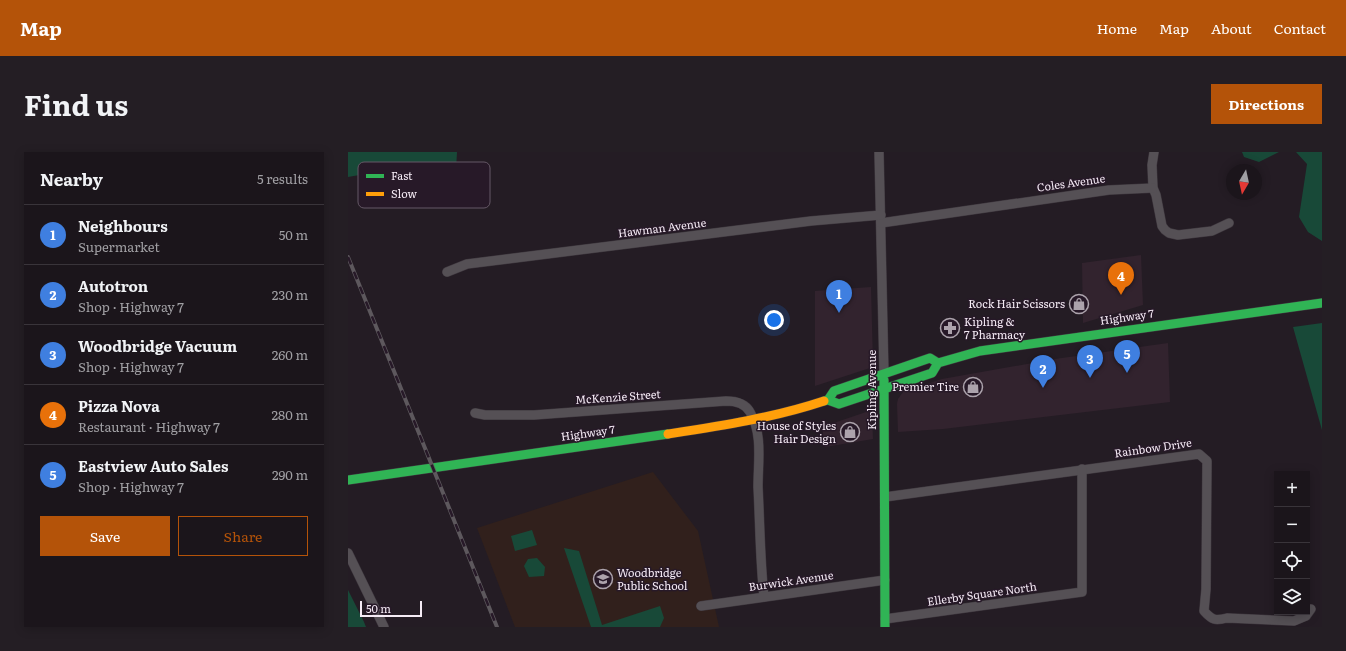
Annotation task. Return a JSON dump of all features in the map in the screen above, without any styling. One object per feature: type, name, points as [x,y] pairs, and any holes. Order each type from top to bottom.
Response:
[{"type":"main road","name":"Highway 7","points":[[348,480],[754,420],[804,408],[828,400],[839,404],[932,373],[938,363],[980,351],[1322,303]]},
{"type":"main road","name":"Highway 7","points":[[828,400],[834,390],[884,373],[930,358],[938,363]]},
{"type":"main road","name":"Kipling Avenue","points":[[884,373],[885,623]]},
{"type":"street","name":"Kipling Avenue","points":[[879,152],[884,373]]},
{"type":"street","points":[[1154,152],[1152,165],[1153,188],[1156,195],[1162,226],[1169,234],[1178,236],[1212,231],[1229,223]]},
{"type":"street","name":"Coles Avenue","points":[[881,219],[1108,190],[1153,188]]},
{"type":"street","name":"Hawman Avenue","points":[[447,272],[467,264],[812,221],[881,219]]},
{"type":"street","name":"McKenzie Street","points":[[475,413],[485,415],[534,415],[735,401],[744,406],[754,420]]},
{"type":"street","points":[[754,420],[758,441],[761,568],[764,597]]},
{"type":"street","name":"Rainbow Drive","points":[[884,497],[1199,454],[1207,461],[1206,589],[1204,611],[1212,619],[1219,620],[1227,618],[1294,621],[1306,616],[1311,609]]},
{"type":"street","name":"Ellerby Square North","points":[[885,623],[1082,592],[1082,470]]},
{"type":"street","points":[[348,553],[384,627]]},
{"type":"street","name":"Burwick Avenue","points":[[701,606],[885,580]]},
{"type":"shaded area","points":[[1141,255],[1143,305],[1083,323],[1082,263]]},
{"type":"shaded area","points":[[871,287],[873,364],[870,368],[815,386],[815,291]]},
{"type":"shaded area","points":[[1168,343],[1170,402],[943,429],[898,432],[897,404],[898,399],[903,392],[942,379],[1055,359]]},
{"type":"shaded area","points":[[869,411],[872,417],[873,439],[825,447],[822,427]]},
{"type":"shaded area","name":"Woodbridge Public School","points":[[653,472],[698,531],[719,627],[515,627],[477,528]]},
{"type":"green space","points":[[348,152],[457,152],[456,162],[358,162],[358,175],[348,177]]},
{"type":"green space","points":[[1242,152],[1279,152],[1259,162],[1244,157]]},
{"type":"green space","points":[[1296,152],[1322,152],[1322,241],[1308,232],[1299,217],[1307,164]]},
{"type":"green space","points":[[1322,323],[1322,430],[1293,327]]},
{"type":"green space","points":[[532,530],[537,545],[515,551],[511,536]]},
{"type":"green space","points":[[564,548],[579,551],[602,625],[660,606],[664,618],[660,627],[591,627]]},
{"type":"green space","points":[[537,558],[545,567],[544,576],[529,577],[524,566],[528,559]]},
{"type":"green space","points":[[348,590],[364,622],[366,627],[348,627]]},
{"type":"railway","points":[[348,257],[497,627]]},
{"type":"traffic: fast","points":[[824,401],[828,400],[839,404],[932,373],[938,363],[980,351],[1322,303]]},
{"type":"traffic: fast","points":[[828,400],[834,391],[930,358],[938,363]]},
{"type":"traffic: fast","points":[[884,380],[885,627]]},
{"type":"traffic: fast","points":[[348,480],[668,434]]},
{"type":"traffic: slow","points":[[668,434],[727,425],[766,417],[824,401]]},
{"type":"place","name":"Pizza Nova","points":[[1121,295]]},
{"type":"place","name":"Rock Hair Scissors","points":[[1079,304]]},
{"type":"place","name":"Neighbours","points":[[839,313]]},
{"type":"place","name":"Kipling & 7 Pharmacy","points":[[950,328]]},
{"type":"place","name":"Eastview Auto Sales","points":[[1127,373]]},
{"type":"place","name":"Woodbridge Vacuum","points":[[1090,378]]},
{"type":"place","name":"Premier Tire","points":[[973,387]]},
{"type":"place","name":"Autotron","points":[[1043,388]]},
{"type":"place","name":"House of Styles Hair Design","points":[[850,432]]},
{"type":"place","name":"Woodbridge Public School","points":[[603,579]]}]
